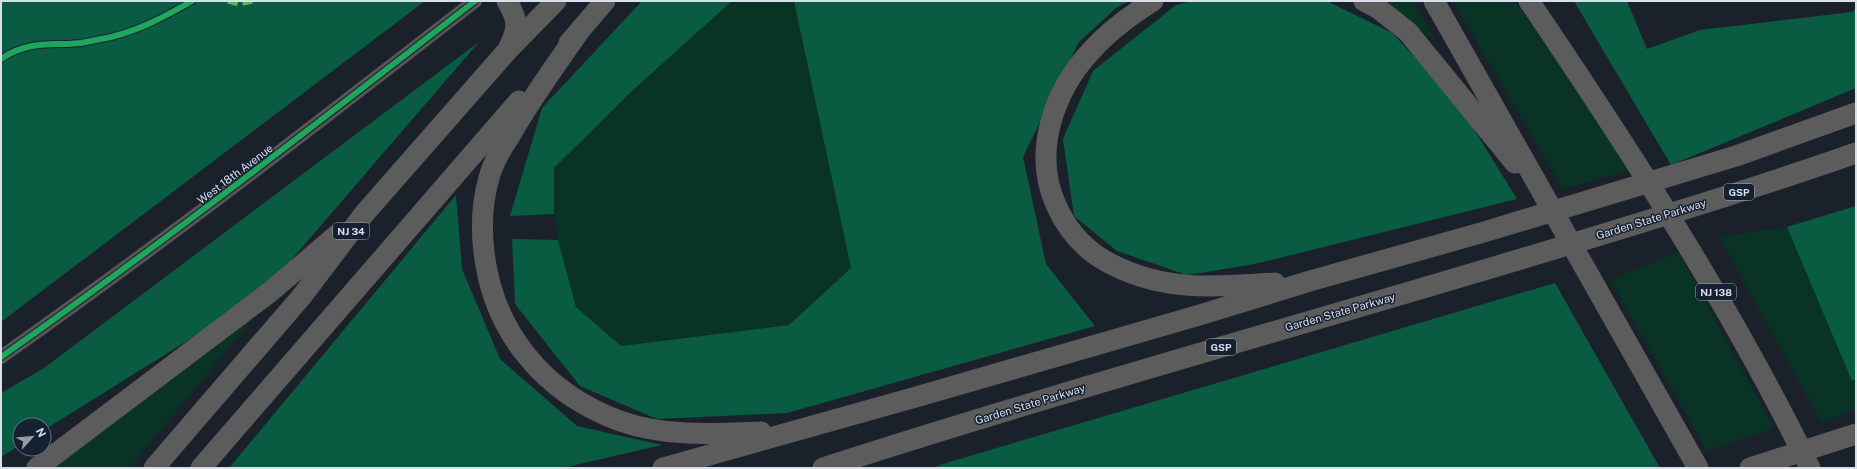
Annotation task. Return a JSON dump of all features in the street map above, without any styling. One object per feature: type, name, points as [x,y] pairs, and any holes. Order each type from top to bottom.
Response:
[{"type":"highway","points":[[507,1],[516,16],[517,24],[515,35],[507,51]]},
{"type":"highway","name":"NJ 34","points":[[154,468],[302,296],[364,214],[507,51],[556,1]]},
{"type":"highway","points":[[201,468],[605,1]]},
{"type":"highway","points":[[1153,1],[1132,15],[1091,50],[1077,68],[1056,106],[1049,128],[1046,146],[1046,164],[1053,199],[1062,218],[1071,233],[1098,257],[1113,266],[1157,281],[1202,288],[1310,281]]},
{"type":"highway","points":[[1364,1],[1379,9],[1408,32],[1509,158],[1538,185]]},
{"type":"highway","points":[[1434,1],[1698,468]]},
{"type":"highway","name":"NJ 138","points":[[1529,1],[1611,123],[1701,266],[1770,389],[1810,468]]},
{"type":"highway","points":[[578,33],[521,116],[496,158],[489,177],[484,197],[483,239],[486,271],[490,288],[504,323],[532,362],[562,391],[588,408],[620,421],[654,430],[704,435],[792,431]]},
{"type":"highway","points":[[663,468],[693,461],[792,431],[916,397],[1203,314],[1310,281],[1477,234],[1729,159],[1856,113]]},
{"type":"highway","name":"Garden State Parkway","points":[[823,468],[1177,360],[1620,229],[1780,180],[1856,153]]},
{"type":"highway","points":[[37,468],[270,292],[364,214]]},
{"type":"highway","points":[[1750,468],[1856,434]]},
{"type":"street","name":"West 18th Avenue","points":[[1,356],[130,266],[238,186],[476,1]]},
{"type":"green space","points":[[1,1],[425,1],[1,322]]},
{"type":"green space","points":[[642,1],[732,1],[632,91],[554,168],[554,214],[510,216],[542,108]]},
{"type":"green space","points":[[732,1],[794,1],[851,268],[789,325],[621,346],[576,307],[558,240],[554,214],[554,168],[632,91]]},
{"type":"green space","points":[[794,1],[1129,1],[1116,8],[1079,42],[1023,157],[1046,264],[1095,326],[787,413],[657,419],[580,386],[515,304],[512,239],[558,240],[576,307],[621,346],[789,325],[851,268]]},
{"type":"green space","points":[[1192,1],[1327,1],[1392,33],[1457,102],[1517,199],[1255,264],[1187,275],[1117,251],[1074,216],[1063,139],[1093,71],[1176,5]]},
{"type":"green space","points":[[1385,1],[1413,1],[1437,43]]},
{"type":"green space","points":[[1453,1],[1515,1],[1631,170],[1563,189]]},
{"type":"green space","points":[[1574,1],[1627,1],[1647,49],[1700,30],[1852,12],[1856,9],[1856,88],[1671,165]]},
{"type":"green space","points":[[479,42],[261,295],[52,425],[52,417],[12,417],[12,450],[1,457],[1,393],[44,368]]},
{"type":"green space","points":[[456,195],[462,269],[500,359],[577,426],[662,445],[563,468],[229,468]]},
{"type":"green space","points":[[1856,206],[1856,379],[1852,381],[1787,227]]},
{"type":"green space","points":[[1787,227],[1852,380],[1856,379],[1856,409],[1822,423],[1719,237]]},
{"type":"green space","points":[[1678,252],[1774,428],[1707,451],[1610,280]]},
{"type":"green space","points":[[1555,283],[1660,468],[932,468],[946,463]]},
{"type":"green space","points":[[254,317],[130,468],[49,468]]},
{"type":"marked path","points":[[228,1],[239,4],[253,1]]},
{"type":"cycle path","points":[[1,59],[11,53],[30,46],[81,43],[132,31],[153,22],[192,1]]},
{"type":"cycle path","points":[[1,357],[181,226],[475,1]]}]
